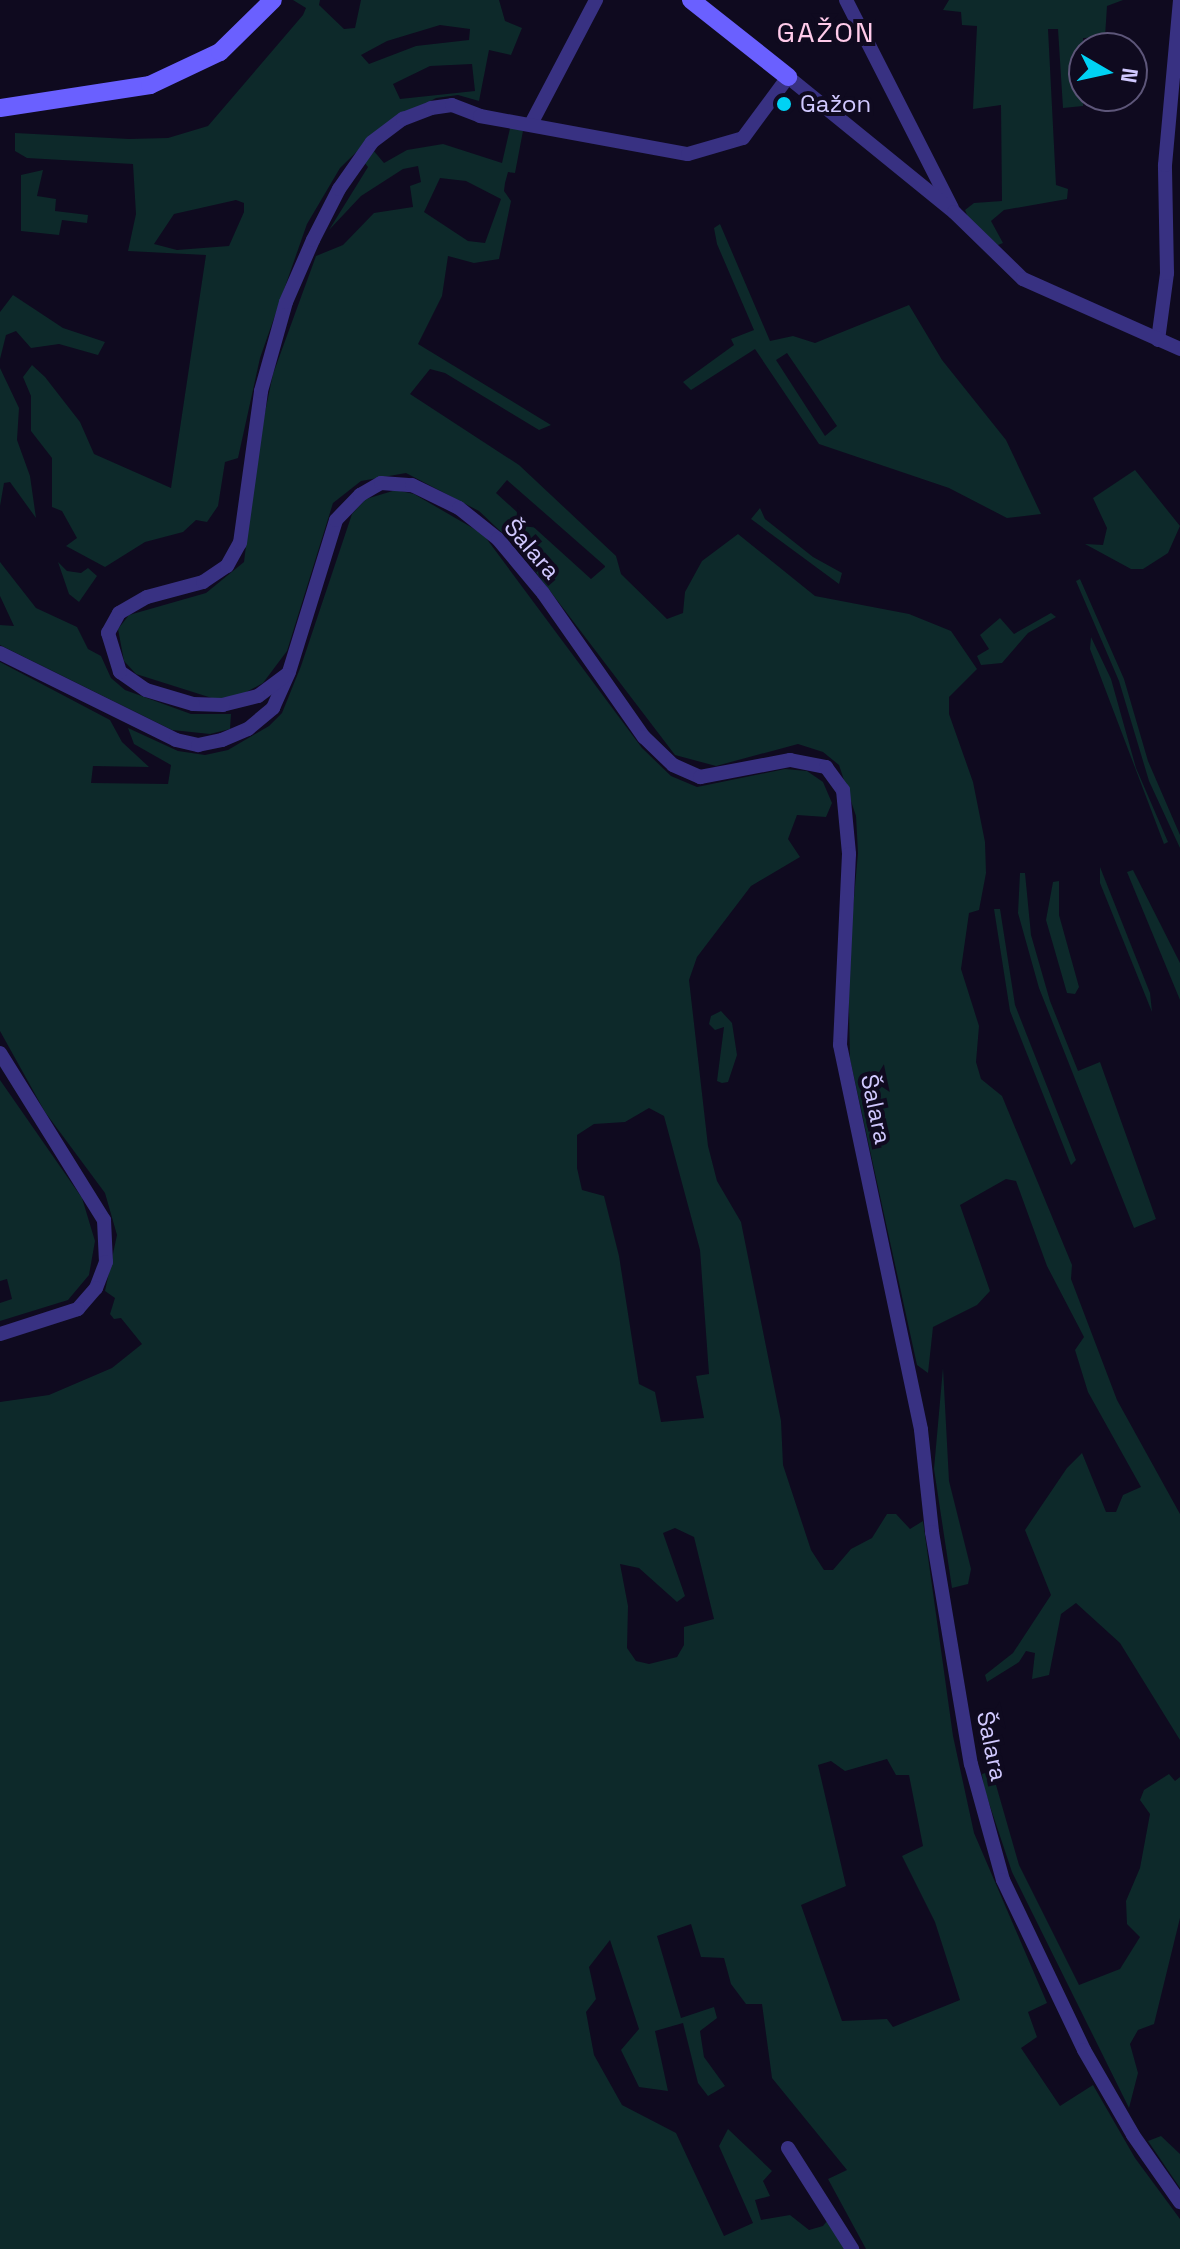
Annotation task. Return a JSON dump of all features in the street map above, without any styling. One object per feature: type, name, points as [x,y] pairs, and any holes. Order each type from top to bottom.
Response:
[{"type":"street","points":[[0,108],[150,85],[220,52],[273,0]]},
{"type":"street","points":[[532,122],[596,0]]},
{"type":"street","points":[[691,0],[954,212],[1023,279],[1180,349]]},
{"type":"street","points":[[846,0],[954,212]]},
{"type":"street","points":[[1158,340],[1167,273],[1165,165],[1180,0]]},
{"type":"street","points":[[289,672],[258,696],[223,705],[193,704],[146,690],[120,672],[108,633],[119,613],[147,597],[203,582],[227,566],[240,543],[261,391],[286,302],[339,189],[372,142],[403,119],[452,105],[480,116],[532,122],[688,154],[743,138],[788,77]]},
{"type":"street","name":"Šalara","points":[[0,653],[103,706],[198,745],[248,729],[273,708],[289,672],[336,520],[360,495],[381,483],[412,485],[459,508],[498,539],[543,593],[644,737],[673,765],[700,777],[790,760],[826,767],[843,790],[849,854],[840,1045],[921,1430],[932,1532],[971,1764],[1003,1880],[1084,2050],[1133,2135],[1180,2202]]},
{"type":"street","points":[[0,1053],[104,1220],[106,1262],[96,1288],[78,1309],[0,1334]]},
{"type":"street","points":[[788,2148],[826,2201],[852,2249]]},
{"type":"green space","points":[[293,0],[320,0],[319,5],[344,29],[355,28],[361,0],[499,0],[505,21],[522,28],[511,55],[489,50],[479,101],[458,95],[436,98],[382,127],[340,168],[307,224],[260,358],[238,458],[225,462],[218,506],[207,522],[196,520],[183,532],[145,542],[105,567],[66,546],[77,538],[62,511],[52,507],[52,458],[31,431],[31,396],[23,377],[32,365],[45,377],[80,422],[94,454],[171,488],[206,255],[128,251],[136,214],[133,164],[27,158],[15,151],[15,133],[168,138],[208,126],[306,8]],"holes":[[[440,25],[470,29],[469,40],[416,46],[369,64],[361,55],[387,41]],[[472,64],[475,91],[400,99],[393,84],[430,66]],[[236,200],[244,203],[244,212],[229,246],[177,250],[154,244],[174,214]]]},
{"type":"green space","points":[[949,0],[1123,0],[1107,6],[1105,32],[1068,32],[1068,108],[1063,108],[1058,29],[1048,29],[1056,185],[1068,189],[1067,199],[1004,210],[991,221],[1003,243],[998,245],[970,222],[965,210],[974,203],[1002,201],[1001,105],[973,109],[977,26],[962,25],[961,12],[943,10]]},
{"type":"green space","points":[[511,124],[523,131],[515,173],[508,172],[505,183],[504,191],[511,201],[499,259],[474,263],[448,256],[442,296],[418,344],[551,425],[539,430],[445,373],[430,369],[410,394],[519,465],[616,556],[621,574],[667,619],[683,613],[685,592],[702,561],[738,534],[815,596],[909,614],[951,631],[977,669],[949,697],[949,714],[973,782],[985,842],[986,873],[979,910],[969,913],[961,969],[979,1026],[976,1062],[981,1079],[1002,1096],[1072,1265],[1071,1279],[1117,1400],[1180,1514],[1180,1740],[1120,1643],[1076,1603],[1061,1614],[1049,1675],[1032,1679],[1035,1653],[1026,1651],[1019,1662],[987,1682],[985,1675],[1013,1653],[1051,1595],[1025,1530],[1067,1468],[1082,1453],[1106,1512],[1116,1512],[1123,1495],[1141,1487],[1088,1392],[1075,1350],[1084,1337],[1047,1266],[1016,1181],[1006,1179],[960,1205],[990,1291],[977,1305],[933,1327],[928,1373],[917,1365],[850,1059],[848,964],[858,853],[856,816],[839,765],[823,752],[798,744],[716,766],[675,755],[515,545],[479,511],[406,473],[361,481],[333,503],[287,651],[263,683],[239,696],[215,699],[136,674],[124,661],[118,629],[129,615],[206,593],[244,562],[259,441],[273,374],[316,256],[343,245],[374,213],[413,207],[410,186],[421,182],[418,166],[403,169],[361,196],[329,230],[368,167],[364,162],[373,150],[384,163],[407,150],[443,144],[502,163]],"holes":[[[440,178],[466,181],[501,199],[485,243],[468,241],[424,212]],[[507,480],[605,566],[605,567],[591,579],[496,493]]]},
{"type":"green space","points":[[43,170],[37,196],[56,199],[55,211],[88,215],[87,223],[62,220],[59,235],[21,231],[21,175]]},
{"type":"green space","points":[[720,224],[770,341],[793,336],[815,343],[909,305],[942,360],[1006,440],[1041,514],[1007,518],[949,488],[819,444],[755,349],[691,390],[683,382],[734,345],[731,339],[754,330],[717,244],[714,228]],"holes":[[[787,353],[837,426],[825,436],[776,360]]]},
{"type":"green space","points":[[13,295],[63,328],[105,342],[98,355],[59,344],[31,348],[16,331],[6,335],[0,359],[0,312]]},
{"type":"green space","points":[[0,368],[19,408],[17,440],[30,476],[36,518],[10,482],[4,483],[0,506]]},
{"type":"green space","points":[[1135,470],[1180,526],[1168,553],[1143,569],[1131,569],[1085,544],[1103,545],[1107,528],[1093,498]]},
{"type":"green space","points":[[396,490],[414,494],[483,534],[642,748],[671,776],[697,787],[785,769],[807,771],[823,782],[832,803],[826,817],[797,815],[788,839],[800,857],[751,886],[697,957],[689,980],[708,1146],[717,1181],[741,1222],[781,1421],[783,1465],[811,1550],[824,1570],[833,1570],[851,1549],[872,1538],[887,1514],[896,1514],[910,1529],[923,1521],[953,1736],[974,1833],[1047,2003],[1028,2012],[1037,2037],[1021,2048],[1060,2106],[1093,2085],[1135,2158],[1180,2219],[1180,2249],[866,2249],[828,2179],[847,2170],[772,2078],[762,2004],[746,2004],[731,1984],[724,1958],[701,1957],[691,1924],[657,1936],[681,2018],[714,2007],[717,2018],[700,2031],[704,2057],[725,2086],[708,2096],[698,2083],[683,2023],[655,2031],[668,2091],[639,2087],[621,2050],[639,2029],[610,1940],[589,1967],[596,1999],[586,2012],[594,2055],[622,2105],[676,2133],[724,2236],[753,2223],[719,2146],[728,2129],[772,2171],[763,2181],[770,2196],[755,2200],[761,2220],[790,2215],[809,2230],[823,2226],[835,2211],[855,2249],[0,2249],[0,1402],[49,1395],[112,1368],[142,1344],[121,1318],[114,1319],[110,1314],[115,1298],[105,1291],[117,1235],[105,1193],[45,1112],[0,1031],[0,662],[110,720],[122,742],[149,767],[93,766],[91,783],[168,784],[171,765],[134,744],[128,728],[178,751],[205,755],[228,750],[269,726],[282,713],[301,666],[352,514],[366,499]],"holes":[[[649,1108],[664,1116],[700,1250],[709,1374],[696,1376],[704,1418],[661,1422],[655,1392],[639,1384],[619,1256],[604,1196],[582,1190],[577,1168],[577,1135],[594,1124],[625,1122]],[[675,1528],[694,1537],[714,1619],[684,1627],[684,1645],[677,1657],[649,1664],[636,1661],[627,1648],[628,1606],[620,1564],[639,1568],[677,1602],[685,1596],[663,1533]],[[887,1759],[896,1775],[909,1775],[923,1846],[902,1856],[935,1922],[960,2000],[893,2027],[887,2019],[842,2021],[801,1905],[846,1886],[818,1765],[831,1761],[845,1771]]]},
{"type":"green space","points":[[760,508],[765,519],[813,557],[842,573],[839,584],[751,519]]},
{"type":"green space","points":[[0,562],[36,608],[77,627],[88,649],[101,656],[111,678],[125,690],[191,714],[231,714],[230,729],[210,734],[172,730],[0,645],[0,625],[14,626],[0,596]]},
{"type":"green space","points":[[58,562],[67,571],[81,573],[88,568],[97,576],[79,602],[69,594]]},
{"type":"green space","points":[[1080,579],[1124,679],[1148,761],[1180,835],[1180,848],[1149,781],[1119,681],[1076,581]]},
{"type":"green space","points":[[1051,613],[1056,617],[1028,633],[1002,663],[981,665],[977,656],[989,649],[980,635],[1000,618],[1014,634]]},
{"type":"green space","points":[[1091,637],[1111,679],[1136,768],[1168,842],[1164,844],[1090,649]]},
{"type":"green space","points":[[1100,867],[1150,993],[1152,1012],[1100,883]]},
{"type":"green space","points":[[1133,870],[1180,963],[1180,1000],[1127,872]]},
{"type":"green space","points":[[1020,873],[1025,873],[1031,935],[1050,1001],[1078,1071],[1100,1062],[1156,1219],[1134,1228],[1039,988],[1018,913]]},
{"type":"green space","points":[[1059,881],[1059,915],[1079,987],[1075,994],[1067,993],[1046,920],[1053,882]]},
{"type":"green space","points":[[994,909],[1000,909],[1015,1005],[1076,1160],[1071,1165],[1010,1011]]},
{"type":"green space","points":[[721,1011],[732,1023],[737,1055],[728,1082],[722,1083],[717,1081],[724,1027],[715,1030],[709,1024],[711,1016]]},
{"type":"green space","points":[[0,1080],[82,1198],[95,1241],[89,1275],[68,1300],[0,1321],[0,1303],[12,1299],[7,1279],[0,1281]]},
{"type":"green space","points":[[943,1368],[949,1481],[971,1569],[968,1584],[952,1588],[934,1469]]},
{"type":"green space","points":[[992,1771],[1019,1865],[1079,1985],[1120,1969],[1140,1937],[1127,1924],[1126,1901],[1140,1868],[1150,1814],[1140,1800],[1144,1790],[1169,1774],[1175,1781],[1180,1777],[1180,1918],[1154,2024],[1138,2030],[1130,2044],[1138,2073],[1129,2108],[1012,1872],[984,1788],[982,1774]]},
{"type":"green space","points":[[1161,2136],[1180,2154],[1180,2188],[1148,2141]]},
{"type":"place","name":"Gažon","points":[[784,104]]},
{"type":"district","name":"GAŽON","points":[[826,32]]}]
